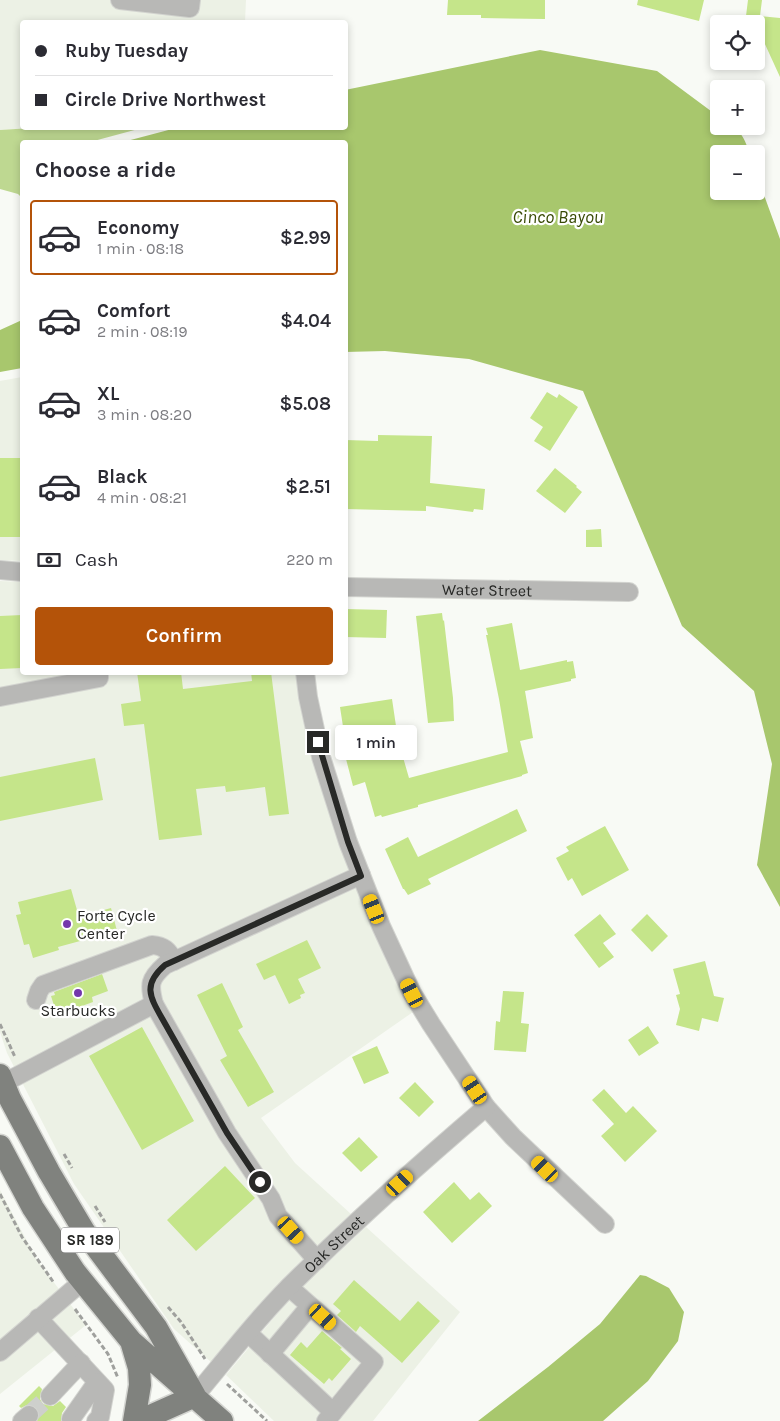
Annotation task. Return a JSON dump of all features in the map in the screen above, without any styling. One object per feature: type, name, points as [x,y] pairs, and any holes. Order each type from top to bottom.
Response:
[{"type":"main road","name":"SR 189","points":[[5,1079],[10,1099],[49,1172],[84,1231],[156,1327],[195,1396]]},
{"type":"main road","name":"SR 189","points":[[0,1146],[33,1208],[82,1281],[131,1341],[222,1421]]},
{"type":"main road","points":[[131,1341],[139,1368],[140,1385],[134,1421]]},
{"type":"main road","points":[[139,1421],[195,1396]]},
{"type":"main road","points":[[184,1421],[195,1396]]},
{"type":"street","points":[[120,0],[190,8],[191,0]]},
{"type":"street","points":[[0,570],[20,572]]},
{"type":"street","name":"Water Street","points":[[348,587],[629,592]]},
{"type":"street","points":[[0,697],[99,678],[99,675]]},
{"type":"street","points":[[305,675],[308,697],[321,757],[348,842],[393,954],[412,993],[486,1107],[513,1137],[604,1224]]},
{"type":"street","points":[[317,1260],[278,1216],[272,1199],[227,1133],[154,1004],[150,987],[155,974],[165,965],[361,876]]},
{"type":"street","points":[[36,1000],[43,985],[152,945],[162,946],[168,951],[174,961]]},
{"type":"street","points":[[5,1079],[154,1004]]},
{"type":"street","name":"Oak Street","points":[[195,1396],[289,1287],[427,1157],[486,1107]]},
{"type":"street","points":[[0,1352],[82,1281]]},
{"type":"street","points":[[248,1333],[329,1417],[374,1362],[289,1287]]},
{"type":"street","points":[[270,1354],[310,1306]]},
{"type":"street","points":[[38,1318],[105,1390],[100,1417],[96,1421]]},
{"type":"street","points":[[50,1396],[81,1363]]},
{"type":"street","points":[[72,1419],[98,1382]]},
{"type":"path","points":[[0,1024],[5,1079]]},
{"type":"path","points":[[63,1152],[72,1168]]},
{"type":"path","points":[[90,1199],[109,1228]]},
{"type":"path","points":[[165,1303],[181,1322],[215,1372],[267,1421]]},
{"type":"shaded area","points":[[0,0],[246,0],[245,20],[20,20],[20,129],[0,130]]},
{"type":"shaded area","points":[[0,130],[135,130],[97,140],[20,140],[20,196],[0,189]]},
{"type":"shaded area","points":[[20,377],[20,561],[0,560],[0,381]]},
{"type":"shaded area","points":[[0,581],[20,582],[20,675],[296,675],[299,699],[312,759],[340,846],[385,958],[413,1012],[261,1118],[295,1163],[351,1214],[270,1293],[211,1362],[174,1329],[74,1184],[7,1053],[0,1032]]},
{"type":"shaded area","points":[[0,1190],[37,1260],[86,1325],[0,1394]]},
{"type":"shaded area","points":[[366,1227],[460,1312],[373,1421],[274,1421],[226,1375],[282,1308]]},
{"type":"water","name":"Cinco Bayou","points":[[540,50],[657,71],[710,110],[710,135],[742,135],[743,137],[746,145],[710,145],[710,200],[765,200],[765,198],[780,239],[780,907],[757,865],[772,764],[754,691],[682,626],[583,391],[469,359],[385,351],[348,352],[348,140],[131,140],[168,130],[348,130],[348,89]]},
{"type":"water","points":[[20,321],[20,368],[0,372],[0,330]]},
{"type":"water","points":[[640,1275],[646,1276],[669,1288],[684,1312],[678,1341],[648,1381],[603,1421],[478,1421],[600,1324]]},
{"type":"building","points":[[448,0],[545,0],[545,19],[481,18],[481,15],[447,15]]},
{"type":"building","points":[[638,0],[704,0],[699,21],[637,5]]},
{"type":"building","points":[[748,0],[762,0],[760,15],[746,15]]},
{"type":"building","points":[[765,16],[780,18],[780,77],[765,44]]},
{"type":"building","points":[[547,392],[557,398],[559,394],[578,407],[550,451],[534,441],[543,427],[530,418]]},
{"type":"building","points":[[378,435],[432,436],[430,483],[485,489],[483,510],[474,509],[473,512],[426,506],[426,511],[348,509],[348,440],[378,441]]},
{"type":"building","points":[[0,458],[20,458],[20,537],[0,537]]},
{"type":"building","points":[[555,468],[582,492],[565,513],[536,491]]},
{"type":"building","points":[[601,529],[602,547],[586,547],[586,530]]},
{"type":"building","points":[[348,609],[387,610],[386,638],[348,637]]},
{"type":"building","points":[[442,613],[453,698],[454,721],[428,723],[416,616]]},
{"type":"building","points":[[20,615],[20,668],[0,669],[0,616]]},
{"type":"building","points":[[512,623],[520,670],[567,660],[567,662],[573,661],[576,678],[571,679],[571,681],[525,691],[533,738],[520,741],[528,773],[418,805],[418,807],[382,817],[381,815],[375,817],[365,782],[353,786],[346,759],[348,759],[340,707],[392,699],[396,726],[394,726],[409,778],[508,752],[486,628]]},
{"type":"building","points":[[137,675],[181,675],[183,689],[252,681],[251,675],[271,675],[289,814],[269,816],[265,787],[226,792],[225,786],[196,789],[202,835],[159,840],[144,724],[124,726],[121,704],[141,701]]},
{"type":"building","points":[[95,758],[103,800],[0,821],[0,777]]},
{"type":"building","points":[[517,809],[527,831],[428,879],[431,884],[408,895],[403,889],[385,849],[408,837],[418,857]]},
{"type":"building","points":[[605,826],[629,870],[582,896],[572,878],[568,881],[556,858],[569,851],[566,847]]},
{"type":"building","name":"Forte Cycle Center","points":[[71,889],[79,917],[111,908],[117,931],[58,947],[59,950],[33,958],[29,944],[24,945],[16,915],[21,914],[18,902]]},
{"type":"building","points":[[600,914],[616,934],[603,943],[614,957],[599,968],[574,935]]},
{"type":"building","points":[[647,914],[668,936],[652,952],[631,930]]},
{"type":"building","points":[[307,940],[321,968],[298,979],[305,993],[300,995],[301,998],[289,1004],[275,975],[264,980],[256,964]]},
{"type":"building","points":[[705,961],[714,996],[724,998],[718,1022],[702,1018],[699,1031],[676,1025],[680,1009],[676,995],[680,994],[673,969]]},
{"type":"building","name":"Starbucks","points":[[102,974],[108,991],[92,997],[93,1002],[57,1015],[51,996],[55,995],[54,992]]},
{"type":"building","points":[[222,983],[243,1027],[238,1030],[274,1092],[248,1107],[220,1060],[227,1056],[197,995]]},
{"type":"building","points":[[503,991],[524,992],[521,1023],[529,1024],[526,1052],[494,1050],[496,1021],[500,1022]]},
{"type":"building","points":[[648,1026],[659,1043],[639,1056],[628,1040]]},
{"type":"building","points":[[142,1027],[194,1121],[142,1150],[89,1056]]},
{"type":"building","points":[[377,1046],[389,1073],[364,1084],[352,1057]]},
{"type":"building","points":[[415,1082],[434,1102],[419,1117],[399,1098]]},
{"type":"building","points":[[604,1089],[626,1113],[633,1106],[657,1131],[625,1162],[601,1136],[614,1124],[592,1100]]},
{"type":"building","points":[[359,1137],[378,1157],[361,1172],[342,1153]]},
{"type":"building","points":[[225,1166],[255,1198],[196,1251],[167,1220]]},
{"type":"building","points":[[454,1182],[470,1200],[479,1192],[492,1206],[452,1243],[423,1212]]},
{"type":"building","points":[[354,1280],[400,1321],[418,1301],[440,1321],[402,1363],[360,1326],[356,1332],[337,1315],[341,1311],[333,1304]]},
{"type":"building","points":[[322,1331],[342,1348],[340,1349],[351,1359],[332,1381],[329,1378],[324,1384],[290,1355],[301,1342],[307,1348]]},
{"type":"building","points":[[39,1386],[42,1389],[40,1399],[43,1404],[53,1406],[60,1401],[66,1407],[62,1413],[61,1421],[37,1421],[39,1414],[37,1408],[32,1405],[21,1408],[19,1406]]},
{"type":"tunnel","points":[[29,1415],[50,1396]]},
{"type":"place","name":"Forte Cycle Center","points":[[67,924]]},
{"type":"place","name":"Starbucks","points":[[78,993]]},
{"type":"route","points":[[260,1182],[227,1133],[163,1020],[154,1004],[150,987],[155,974],[165,965],[361,876],[348,842],[318,742]]}]
